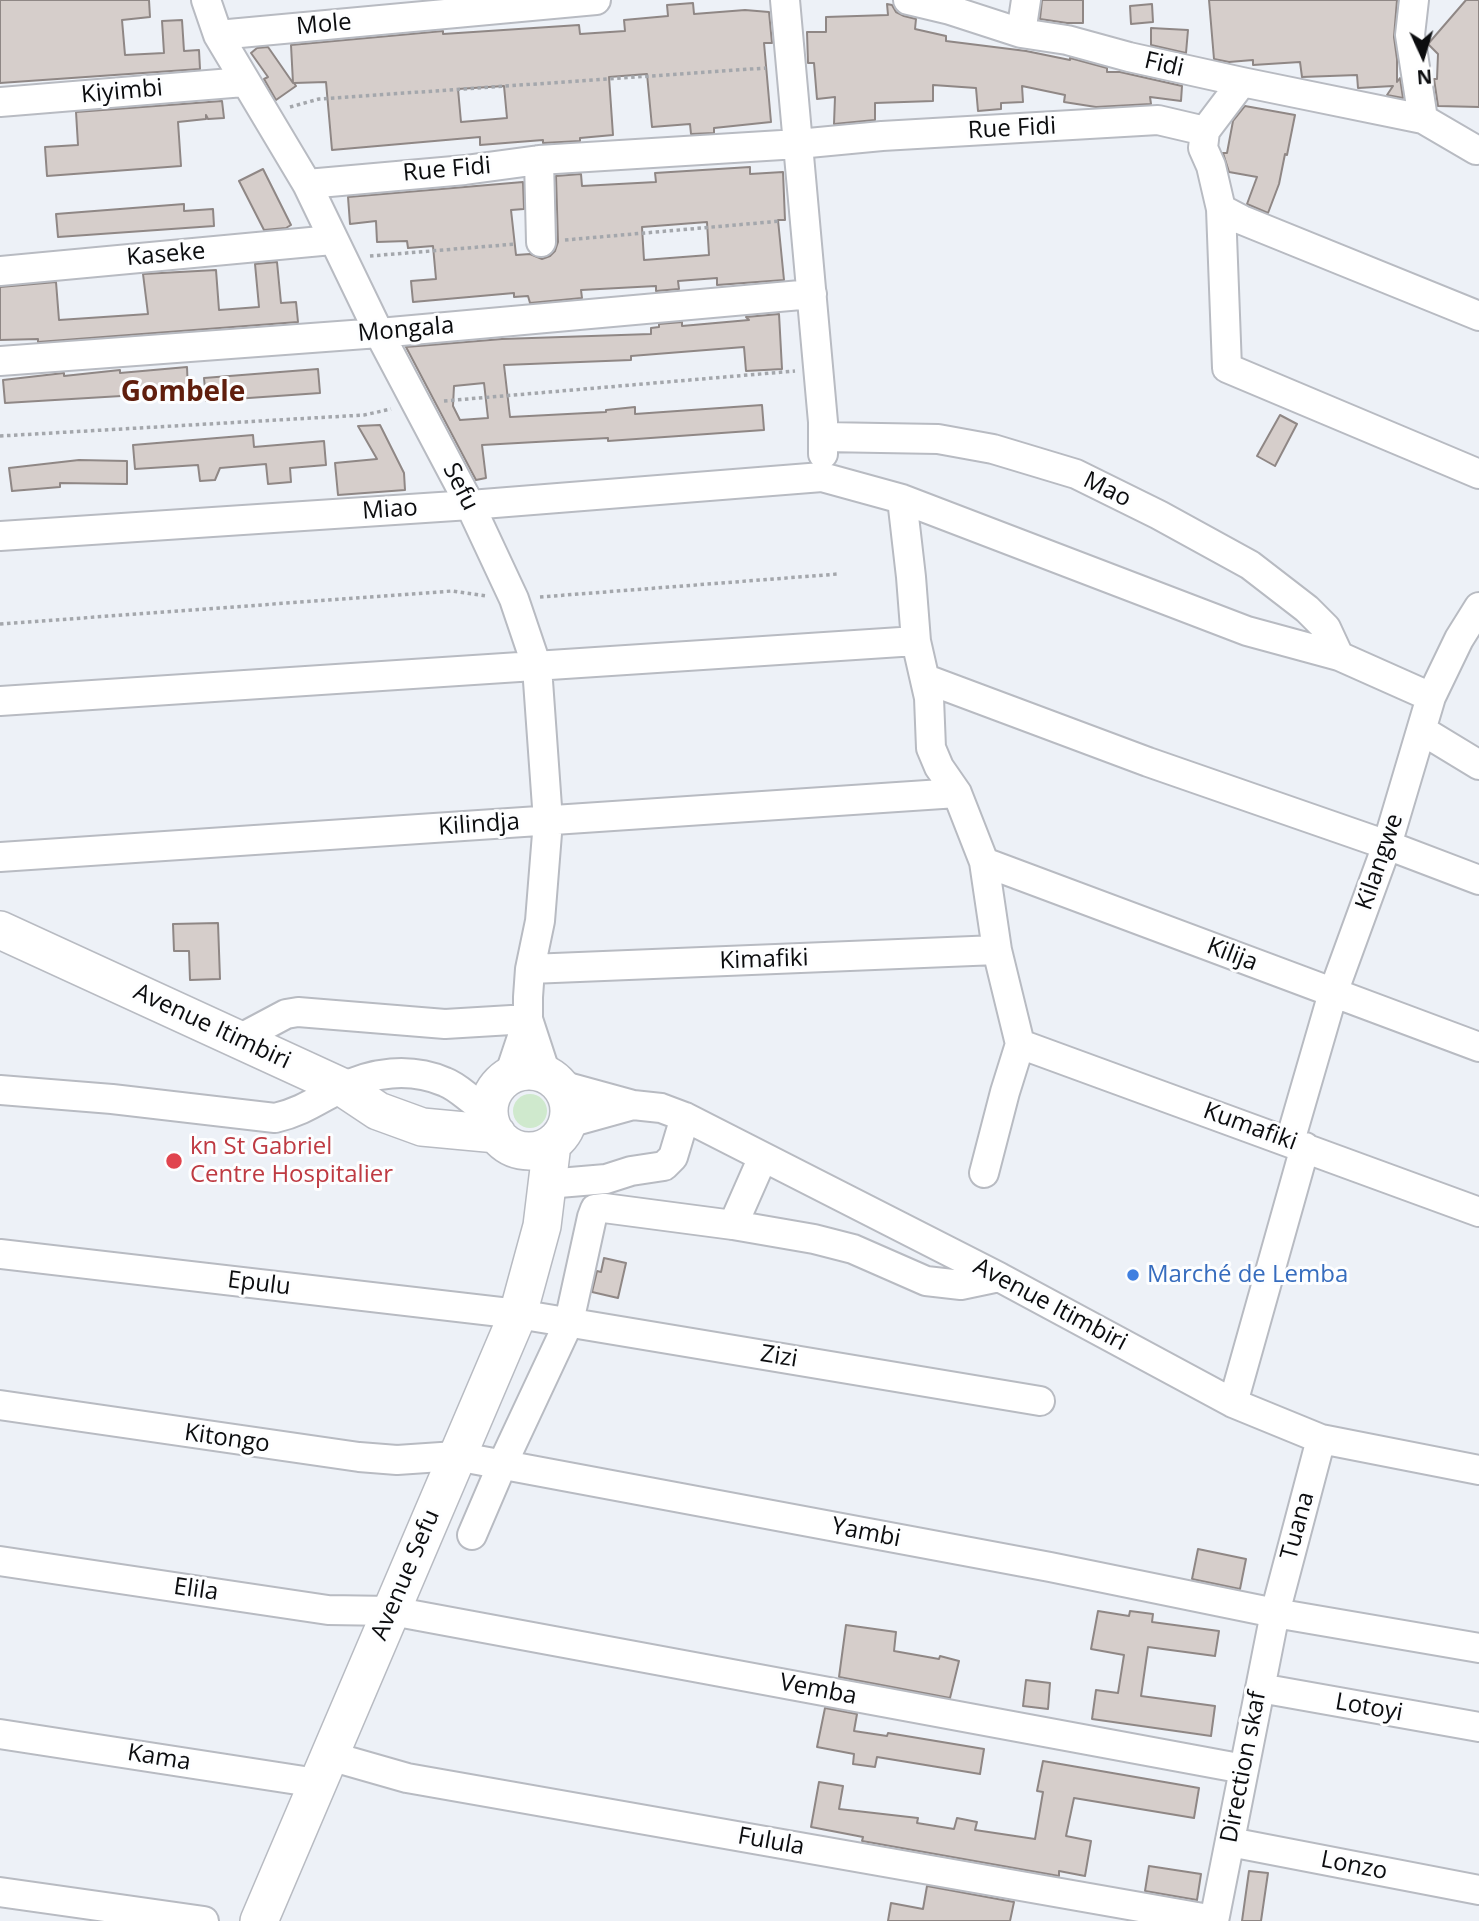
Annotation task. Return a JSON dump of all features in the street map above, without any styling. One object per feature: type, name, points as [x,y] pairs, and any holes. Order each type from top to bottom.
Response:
[{"type":"main road","name":"Avenue Itimbiri","points":[[0,930],[342,1087],[378,1111],[422,1127],[502,1139]]},
{"type":"main road","points":[[422,1127],[492,1092],[523,1071],[553,1079],[570,1107],[560,1133],[529,1151],[502,1139]]},
{"type":"main road","points":[[492,1092],[489,1116],[542,1226]]},
{"type":"main road","name":"Avenue Sefu","points":[[259,1921],[518,1314],[542,1226],[547,1184],[560,1133]]},
{"type":"street","name":"Sefu","points":[[206,0],[218,35],[307,184],[379,333],[470,505],[514,599],[537,667],[548,821],[540,921],[530,969],[528,1019]]},
{"type":"street","name":"Mole","points":[[218,35],[596,0]]},
{"type":"street","points":[[785,0],[824,437],[822,477],[902,499],[1247,631],[1339,656],[1432,697]]},
{"type":"street","name":"Fidi","points":[[908,0],[950,10],[1021,33],[1067,40],[1129,57],[1423,119],[1476,150]]},
{"type":"street","points":[[1021,33],[1026,0]]},
{"type":"street","points":[[1414,0],[1410,35],[1423,119]]},
{"type":"street","name":"Kiyimbi","points":[[0,102],[244,82]]},
{"type":"street","points":[[1242,82],[1205,131],[1203,148],[1211,166],[1221,209],[1227,368],[1479,474]]},
{"type":"street","name":"Rue Fidi","points":[[307,184],[466,170],[539,160],[798,144],[882,136],[1158,120],[1205,131]]},
{"type":"street","points":[[539,160],[541,242]]},
{"type":"street","points":[[1221,209],[1241,220],[1479,316]]},
{"type":"street","name":"Kaseke","points":[[0,271],[338,249]]},
{"type":"street","name":"Mongala","points":[[0,361],[379,333],[812,294]]},
{"type":"street","name":"Mao","points":[[824,437],[937,439],[993,449],[1076,474],[1159,515],[1250,565],[1307,609],[1326,628],[1339,656]]},
{"type":"street","name":"Miao","points":[[0,536],[470,505],[822,477]]},
{"type":"street","points":[[902,499],[916,641],[929,698],[931,748],[957,793],[984,862],[998,950],[1020,1044],[985,1173]]},
{"type":"street","name":"Kilangwe","points":[[1233,1403],[1334,993],[1387,845],[1432,697],[1469,643],[1479,607]]},
{"type":"street","points":[[0,701],[916,641]]},
{"type":"street","points":[[926,679],[1148,762],[1479,880]]},
{"type":"street","points":[[1423,731],[1479,765]]},
{"type":"street","name":"Kilindja","points":[[0,857],[957,793]]},
{"type":"street","name":"Kilija","points":[[984,862],[1479,1047]]},
{"type":"street","name":"Kimafiki","points":[[530,969],[998,950]]},
{"type":"street","points":[[239,1040],[286,1014],[298,1012],[445,1024],[528,1019]]},
{"type":"street","points":[[528,1019],[553,1079]]},
{"type":"street","points":[[0,1090],[111,1099],[275,1118],[297,1113],[342,1087],[387,1072],[421,1074],[492,1092],[528,1019]]},
{"type":"street","name":"Kumafiki","points":[[1020,1044],[1479,1212]]},
{"type":"street","name":"Avenue Itimbiri","points":[[553,1079],[633,1105],[661,1108],[685,1117],[999,1277],[1233,1403],[1321,1439],[1479,1470]]},
{"type":"street","points":[[560,1133],[633,1105]]},
{"type":"street","points":[[547,1184],[606,1180],[631,1171],[664,1166],[673,1157],[685,1117]]},
{"type":"street","points":[[733,1225],[763,1157]]},
{"type":"street","points":[[472,1535],[569,1322],[596,1209],[733,1225],[814,1239],[853,1249],[926,1281],[961,1285],[999,1277]]},
{"type":"street","name":"Epulu","points":[[0,1254],[518,1314]]},
{"type":"street","name":"Zizi","points":[[518,1314],[1040,1401]]},
{"type":"street","name":"Kitongo","points":[[0,1405],[359,1457],[397,1461],[456,1456]]},
{"type":"street","name":"Tuana","points":[[1275,1613],[1321,1439]]},
{"type":"street","name":"Yambi","points":[[456,1456],[1050,1567],[1275,1613],[1479,1648]]},
{"type":"street","name":"Elila","points":[[0,1561],[328,1609],[392,1611]]},
{"type":"street","name":"Vemba","points":[[392,1611],[1244,1769]]},
{"type":"street","name":"Direction skaf","points":[[1214,1920],[1275,1613]]},
{"type":"street","name":"Lotoyi","points":[[1260,1688],[1479,1727]]},
{"type":"street","name":"Kama","points":[[0,1734],[324,1769]]},
{"type":"street","name":"Fulula","points":[[324,1769],[407,1778],[1214,1920]]},
{"type":"street","name":"Lonzo","points":[[1230,1842],[1479,1890]]},
{"type":"street","points":[[0,1892],[204,1921]]},
{"type":"path","points":[[265,114],[319,99],[789,66]]},
{"type":"path","points":[[338,249],[541,242],[804,219]]},
{"type":"path","points":[[0,624],[452,591],[514,599],[838,574]]},
{"type":"green space","points":[[530,1094],[542,1099],[547,1111],[542,1123],[530,1128],[518,1123],[513,1111],[518,1099]]},
{"type":"building","points":[[0,0],[149,0],[150,17],[122,20],[125,55],[164,53],[162,21],[182,20],[184,51],[199,50],[200,69],[0,83]]},
{"type":"building","points":[[1042,0],[1083,0],[1083,23],[1040,19]]},
{"type":"building","points":[[1209,0],[1397,0],[1394,37],[1397,82],[1400,78],[1403,98],[1387,95],[1393,86],[1358,88],[1357,75],[1302,77],[1300,62],[1253,65],[1253,60],[1229,62],[1214,59]]},
{"type":"building","points":[[1466,0],[1479,0],[1479,107],[1438,106],[1434,79],[1437,79],[1438,54],[1428,44]]},
{"type":"building","points":[[693,3],[694,14],[745,10],[769,12],[772,43],[764,43],[771,122],[714,128],[714,133],[691,134],[690,124],[652,127],[647,74],[609,77],[613,135],[580,138],[580,141],[543,143],[543,140],[480,145],[480,137],[332,150],[326,82],[294,83],[296,86],[276,100],[264,79],[268,77],[251,53],[257,48],[268,47],[293,83],[291,45],[443,31],[443,34],[579,25],[580,34],[625,31],[624,20],[668,16],[667,5]],"holes":[[[504,86],[507,118],[461,122],[458,89]]]},
{"type":"building","points":[[887,4],[892,5],[896,12],[916,19],[915,29],[946,36],[946,41],[1070,58],[1107,68],[1107,72],[1120,72],[1182,86],[1181,101],[1150,97],[1151,104],[1096,107],[1064,102],[1065,95],[1022,86],[1023,102],[1001,103],[1001,109],[978,111],[976,88],[933,85],[933,101],[875,103],[875,120],[834,124],[835,97],[817,99],[814,63],[808,63],[807,32],[826,32],[826,17],[888,15]]},
{"type":"building","points":[[1152,4],[1153,22],[1131,24],[1130,6]]},
{"type":"building","points":[[1151,28],[1188,30],[1186,53],[1151,45]]},
{"type":"building","points":[[222,101],[224,118],[208,119],[206,115],[206,119],[178,122],[181,166],[47,176],[45,147],[78,145],[76,112]]},
{"type":"building","points":[[1245,106],[1295,115],[1287,155],[1285,154],[1279,184],[1268,213],[1247,204],[1257,177],[1229,172],[1223,153],[1227,153],[1233,121]]},
{"type":"building","points":[[750,167],[750,174],[783,172],[785,220],[778,220],[784,280],[717,285],[717,278],[678,281],[679,289],[656,291],[656,286],[581,290],[582,298],[530,303],[528,296],[514,297],[514,293],[413,302],[411,281],[436,279],[433,246],[408,248],[407,241],[377,242],[376,221],[350,224],[348,197],[523,182],[524,209],[511,210],[516,255],[530,254],[542,259],[555,251],[558,242],[556,176],[581,174],[582,186],[656,182],[655,173]],"holes":[[[707,222],[709,255],[644,260],[642,227]]]},
{"type":"building","points":[[263,169],[291,225],[286,228],[264,230],[239,181]]},
{"type":"building","points":[[184,204],[184,211],[213,209],[214,226],[58,237],[56,214]]},
{"type":"building","points":[[277,262],[281,303],[296,302],[298,322],[38,342],[38,339],[0,340],[0,287],[56,282],[59,320],[148,314],[143,274],[216,270],[219,310],[259,307],[255,264]]},
{"type":"building","points":[[779,314],[782,369],[746,371],[744,347],[631,356],[631,360],[504,365],[510,417],[606,412],[635,407],[635,414],[762,405],[764,430],[608,441],[608,438],[482,445],[486,478],[476,480],[406,347],[502,339],[651,334],[651,328],[659,327],[659,324],[682,322],[682,326],[749,320],[746,317]],"holes":[[[484,383],[488,418],[460,420],[453,406],[454,386]]]},
{"type":"building","points":[[187,367],[188,392],[5,403],[3,380],[64,373],[64,376]]},
{"type":"building","points":[[318,369],[320,393],[206,401],[204,378]]},
{"type":"building","points":[[1280,415],[1297,424],[1275,466],[1257,456]]},
{"type":"building","points":[[380,425],[404,473],[405,490],[338,495],[335,463],[377,459],[358,426]]},
{"type":"building","points":[[253,435],[254,447],[324,441],[326,465],[290,468],[291,482],[268,484],[266,464],[220,468],[215,480],[200,481],[198,465],[135,469],[133,445]]},
{"type":"building","points":[[79,460],[127,461],[127,484],[60,483],[60,487],[12,491],[9,468]]},
{"type":"building","points":[[218,923],[220,979],[190,980],[189,951],[174,951],[173,924]]},
{"type":"building","points":[[604,1258],[626,1263],[618,1298],[592,1292],[597,1271],[601,1272]]},
{"type":"building","points":[[1198,1549],[1246,1559],[1240,1589],[1192,1579]]},
{"type":"building","points":[[1098,1611],[1129,1616],[1130,1611],[1153,1614],[1152,1622],[1219,1631],[1215,1656],[1148,1647],[1141,1696],[1215,1706],[1211,1736],[1092,1719],[1096,1690],[1118,1693],[1124,1655],[1091,1649]]},
{"type":"building","points":[[846,1625],[896,1632],[894,1651],[959,1661],[950,1698],[839,1677]]},
{"type":"building","points":[[1026,1680],[1050,1683],[1048,1709],[1023,1706]]},
{"type":"building","points":[[825,1708],[857,1714],[854,1731],[887,1736],[888,1733],[984,1749],[980,1774],[877,1757],[875,1767],[853,1764],[854,1754],[817,1747]]},
{"type":"building","points":[[1043,1761],[1199,1788],[1194,1818],[1074,1798],[1066,1836],[1091,1841],[1085,1876],[1059,1871],[1059,1876],[862,1841],[863,1837],[811,1827],[819,1782],[843,1786],[839,1809],[918,1818],[917,1823],[954,1829],[957,1818],[977,1822],[975,1830],[1035,1839],[1043,1792],[1037,1791]]},
{"type":"building","points":[[1149,1866],[1201,1874],[1197,1900],[1145,1891]]},
{"type":"building","points":[[1249,1871],[1268,1873],[1261,1921],[1242,1921]]},
{"type":"building","points":[[927,1886],[1014,1902],[1010,1921],[888,1921],[891,1903],[923,1909]]},
{"type":"place","name":"kn St Gabriel Centre Hospitalier","points":[[174,1161]]},
{"type":"place","name":"Marché de Lemba","points":[[1133,1275]]},
{"type":"district","name":"Gombele","points":[[183,393]]}]
